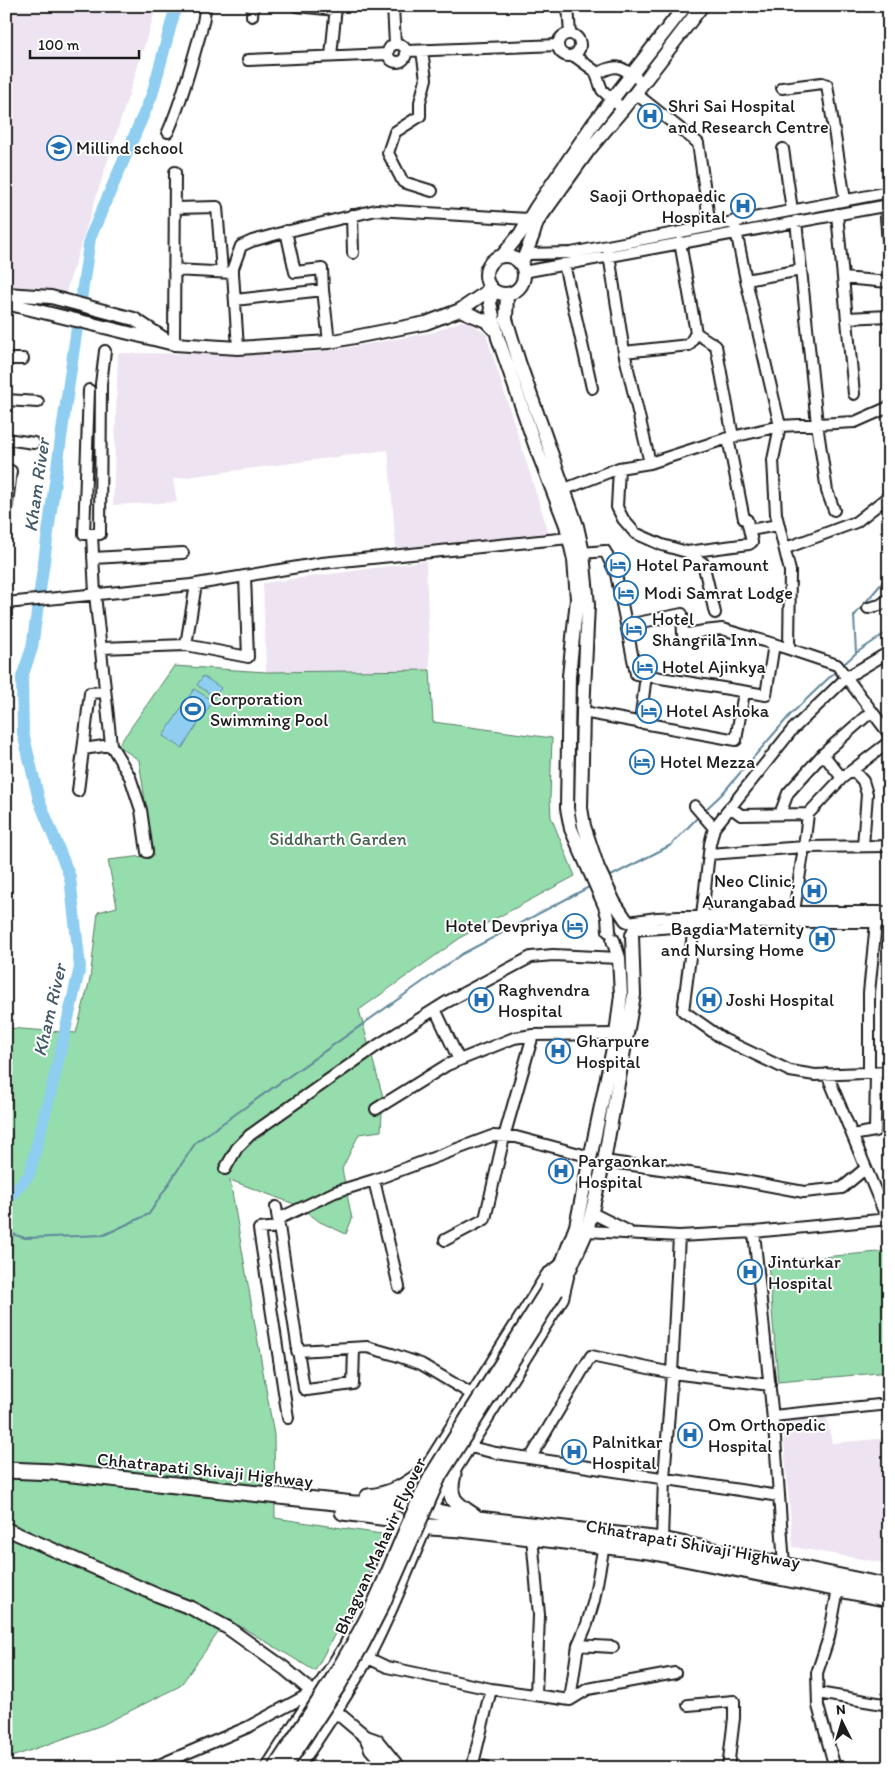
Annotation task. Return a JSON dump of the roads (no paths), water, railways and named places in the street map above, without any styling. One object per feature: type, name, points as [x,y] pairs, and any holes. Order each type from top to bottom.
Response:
[{"type":"highway","name":"Chhatrapati Shivaji Highway","points":[[6,1470],[54,1472],[324,1502],[354,1504],[403,1501]]},
{"type":"highway","points":[[324,1502],[380,1496],[404,1487],[425,1470]]},
{"type":"highway","points":[[453,1474],[450,1488],[452,1498],[459,1507],[480,1519]]},
{"type":"highway","name":"Chhatrapati Shivaji Highway","points":[[6,1478],[21,1478],[397,1522]]},
{"type":"highway","points":[[410,1497],[425,1499],[432,1509],[433,1519],[427,1529],[410,1534],[404,1531],[397,1522],[396,1511],[403,1501],[410,1497]]},
{"type":"highway","name":"Chhatrapati Shivaji Highway","points":[[432,1509],[460,1517],[662,1540],[889,1586]]},
{"type":"highway","name":"Chhatrapati Shivaji Highway","points":[[427,1529],[532,1537],[649,1551],[889,1599]]},
{"type":"main road","points":[[502,256],[520,234],[528,219],[593,124],[685,6]]},
{"type":"main road","points":[[489,285],[502,294],[507,294],[513,292],[522,284],[523,264],[537,222],[588,151],[623,109],[702,6]]},
{"type":"main road","points":[[523,264],[513,258],[502,256],[496,258],[488,266],[490,303],[497,332],[535,445],[566,525],[574,560],[577,599],[569,676],[567,808],[571,829],[594,870],[609,904],[630,927],[634,995],[604,1161],[592,1213],[587,1231],[566,1266]]},
{"type":"main road","points":[[6,303],[173,344],[238,348],[329,342],[426,323],[460,310],[485,293],[489,285]]},
{"type":"main road","points":[[447,314],[489,285]]},
{"type":"main road","points":[[6,294],[54,298],[134,319],[173,344]]},
{"type":"main road","points":[[507,294],[506,319],[519,362],[565,489],[577,526],[583,553],[588,616],[581,808],[594,870]]},
{"type":"main road","points":[[460,310],[486,322],[497,332]]},
{"type":"main road","points":[[566,1266],[591,1156],[622,995],[619,958],[611,936],[608,917],[609,904]]},
{"type":"main road","points":[[614,921],[630,927],[628,941],[624,943],[616,942],[611,936],[611,924],[614,921]]},
{"type":"main road","name":"Bhagvan Mahavir Flyover","points":[[285,1768],[339,1686],[362,1646],[383,1605],[440,1476],[566,1266]]},
{"type":"main road","name":"Bhagvan Mahavir Flyover","points":[[274,1768],[329,1685],[354,1643],[374,1603],[421,1493],[432,1472],[553,1290]]},
{"type":"main road","points":[[6,1529],[191,1608],[228,1628],[284,1668],[337,1711],[366,1738],[371,1749],[388,1768]]},
{"type":"main road","points":[[366,1738],[377,1742],[399,1768]]},
{"type":"street","points":[[168,132],[178,109],[194,57],[205,16],[205,6]]},
{"type":"street","points":[[297,6],[336,8],[331,56]]},
{"type":"street","points":[[393,6],[394,44]]},
{"type":"street","points":[[568,6],[570,34]]},
{"type":"street","points":[[558,46],[562,36],[570,34],[577,36],[580,43],[579,50],[574,55]]},
{"type":"street","points":[[407,51],[404,60],[398,62],[390,59],[388,54],[389,48],[394,44],[401,44],[407,51],[558,46]]},
{"type":"street","points":[[558,46],[563,54],[574,55],[595,71],[602,90],[623,109]]},
{"type":"street","points":[[422,51],[426,79],[420,102],[420,116],[395,132],[388,153],[403,182],[432,191]]},
{"type":"street","points":[[248,60],[388,54]]},
{"type":"street","points":[[597,74],[615,66],[643,82]]},
{"type":"street","points":[[782,88],[822,83],[827,85],[845,200]]},
{"type":"street","points":[[635,93],[698,143],[710,226]]},
{"type":"street","points":[[783,149],[792,210]]},
{"type":"street","points":[[173,344],[175,172]]},
{"type":"street","points":[[523,264],[570,253],[680,242],[792,210],[889,192]]},
{"type":"street","points":[[523,264],[564,264],[608,250],[710,226],[796,221],[887,205],[889,255]]},
{"type":"street","points":[[174,208],[217,207],[228,273],[235,300],[238,348]]},
{"type":"street","points":[[174,270],[228,273],[233,268],[241,246],[252,241],[376,210],[528,219]]},
{"type":"street","points":[[837,214],[854,394]]},
{"type":"street","points":[[352,215],[353,253]]},
{"type":"street","points":[[796,221],[816,424],[827,491],[834,510]]},
{"type":"street","points":[[735,226],[780,426],[773,460],[778,525],[786,548],[790,571],[789,648]]},
{"type":"street","points":[[286,231],[295,272],[322,269],[329,342]]},
{"type":"street","points":[[624,352],[689,345],[696,333],[680,242]]},
{"type":"street","points":[[608,250],[624,352],[650,463]]},
{"type":"street","points":[[564,264],[592,388]]},
{"type":"street","points":[[746,280],[801,270]]},
{"type":"street","points":[[843,278],[889,282]]},
{"type":"street","points":[[235,300],[323,290]]},
{"type":"street","points":[[847,318],[889,316]]},
{"type":"street","points":[[687,552],[749,544],[752,542],[748,520],[744,519],[716,346],[696,333]]},
{"type":"street","points":[[89,390],[84,534],[100,534],[102,384],[105,351]]},
{"type":"street","points":[[6,359],[23,359]]},
{"type":"street","points":[[6,400],[38,402]]},
{"type":"street","points":[[565,489],[619,468],[650,463],[731,438],[780,426],[855,422],[889,408]]},
{"type":"street","points":[[6,439],[34,443]]},
{"type":"street","points":[[619,468],[617,507],[623,520],[635,533],[662,545],[687,552],[703,563],[715,613]]},
{"type":"street","points":[[6,470],[11,472],[6,512]]},
{"type":"street","points":[[786,548],[856,522],[889,496]]},
{"type":"street","points":[[750,530],[778,525]]},
{"type":"street","points":[[92,534],[95,594],[111,745],[130,777],[141,810],[147,852]]},
{"type":"street","points":[[7,602],[196,584],[322,562],[569,538]]},
{"type":"street","points":[[583,553],[604,551],[616,574],[636,674],[766,695],[774,644]]},
{"type":"street","points":[[93,558],[183,553]]},
{"type":"street","points":[[101,648],[186,645],[248,657],[245,576]]},
{"type":"street","points":[[186,645],[196,584]]},
{"type":"street","points":[[868,608],[880,605],[889,599]]},
{"type":"street","points":[[627,625],[682,614],[684,635],[704,630],[722,629],[789,648],[838,665],[889,734]]},
{"type":"street","points":[[889,652],[847,677],[792,730],[714,828],[683,1012],[722,1039],[790,1071],[815,1075],[889,1072]]},
{"type":"street","points":[[640,722],[646,675]]},
{"type":"street","points":[[78,791],[90,693],[105,692]]},
{"type":"street","points":[[583,712],[736,740],[744,692]]},
{"type":"street","points":[[780,814],[788,793],[823,754],[872,711]]},
{"type":"street","points":[[793,917],[808,814],[842,778],[889,742]]},
{"type":"street","points":[[83,749],[111,745]]},
{"type":"street","points":[[823,754],[842,778]]},
{"type":"street","points":[[853,770],[863,781],[868,794],[864,846]]},
{"type":"street","points":[[695,806],[714,828]]},
{"type":"street","points":[[730,807],[741,815],[808,814]]},
{"type":"street","points":[[709,854],[804,847],[889,846]]},
{"type":"street","points":[[888,915],[889,901]]},
{"type":"street","points":[[793,917],[876,922],[888,915]]},
{"type":"street","points":[[630,927],[657,918],[699,923],[793,917],[888,915]]},
{"type":"street","points":[[852,1135],[875,1131],[868,993],[876,922]]},
{"type":"street","points":[[225,1169],[237,1148],[250,1135],[378,1045],[435,1009],[531,956],[619,958]]},
{"type":"street","points":[[435,1009],[458,1060]]},
{"type":"street","points":[[376,1109],[447,1065],[514,1038],[533,1035],[616,1034]]},
{"type":"street","points":[[445,1240],[485,1220],[504,1137],[533,1035]]},
{"type":"street","points":[[587,1231],[679,1236],[754,1232],[888,1219],[827,1074]]},
{"type":"street","points":[[288,1418],[259,1229],[279,1223],[336,1192],[374,1180],[492,1136],[516,1137],[591,1156]]},
{"type":"street","points":[[604,1161],[738,1180],[804,1192],[842,1188],[866,1168]]},
{"type":"street","points":[[374,1180],[399,1287]]},
{"type":"street","points":[[276,1206],[304,1389],[352,1384],[354,1348]]},
{"type":"street","points":[[592,1213],[631,1232]]},
{"type":"street","points":[[754,1232],[773,1416],[784,1565]]},
{"type":"street","points":[[662,1540],[679,1236]]},
{"type":"street","points":[[403,1501],[425,1470],[547,1274],[566,1266],[563,1298],[432,1509]]},
{"type":"street","points":[[297,1351],[367,1347],[421,1364],[472,1395]]},
{"type":"street","points":[[531,1457],[591,1356],[672,1372],[770,1385]]},
{"type":"street","points":[[773,1416],[889,1404]]},
{"type":"street","points":[[470,1447],[779,1496]]},
{"type":"street","points":[[266,1768],[345,1645],[366,1602],[397,1522]]},
{"type":"street","points":[[298,1768],[337,1711],[368,1658],[427,1529]]},
{"type":"street","points":[[532,1537],[539,1615],[536,1695]]},
{"type":"street","points":[[570,1700],[578,1645],[594,1600],[604,1545]]},
{"type":"street","points":[[835,1768],[818,1706],[817,1673],[829,1637],[838,1589]]},
{"type":"street","points":[[578,1645],[613,1647]]},
{"type":"street","points":[[368,1658],[387,1667],[491,1689],[570,1700],[588,1689],[675,1673]]},
{"type":"street","points":[[490,1768],[473,1766],[491,1689]]},
{"type":"street","points":[[152,1768],[248,1728],[314,1692]]},
{"type":"street","points":[[818,1693],[889,1705]]},
{"type":"street","points":[[688,1705],[734,1701],[734,1718],[728,1768]]},
{"type":"water","points":[[203,676],[221,688],[215,697],[197,685]]},
{"type":"water","points":[[194,689],[213,701],[182,748],[163,736]]},
{"type":"waterway","name":"Kham River","points":[[6,1201],[29,1175],[80,967],[70,877],[39,800],[23,733],[22,677],[32,648],[90,238],[152,95],[176,6]]},
{"type":"waterway","points":[[842,666],[856,653],[854,616],[888,576],[889,570]]},
{"type":"waterway","points":[[856,653],[889,631]]},
{"type":"waterway","points":[[704,811],[721,795],[791,714],[836,671]]},
{"type":"waterway","points":[[609,877],[671,845],[699,816]]},
{"type":"waterway","points":[[6,1232],[25,1238],[104,1235],[149,1214],[196,1142],[462,954],[591,886]]},
{"type":"place","name":"Shri Sai Hospital and Research Centre","points":[[650,116]]},
{"type":"place","name":"Millind school","points":[[59,148]]},
{"type":"place","name":"Saoji Orthopaedic Hospital","points":[[743,206]]},
{"type":"place","name":"Hotel Paramount","points":[[618,565]]},
{"type":"place","name":"Modi Samrat Lodge","points":[[626,593]]},
{"type":"place","name":"Hotel Shangrila Inn","points":[[634,629]]},
{"type":"place","name":"Hotel Ajinkya","points":[[645,667]]},
{"type":"place","name":"Corporation Swimming Pool","points":[[193,709]]},
{"type":"place","name":"Hotel Ashoka","points":[[649,711]]},
{"type":"place","name":"Hotel Mezza","points":[[642,762]]},
{"type":"place","name":"Neo Clinic, Aurangabad","points":[[814,891]]},
{"type":"place","name":"Hotel Devpriya","points":[[575,926]]},
{"type":"place","name":"Bagdia Maternity and Nursing Home","points":[[822,939]]},
{"type":"place","name":"Raghvendra Hospital","points":[[481,1000]]},
{"type":"place","name":"Joshi Hospital","points":[[709,1000]]},
{"type":"place","name":"Gharpure Hospital","points":[[558,1051]]},
{"type":"place","name":"Pargaonkar Hospital","points":[[561,1171]]},
{"type":"place","name":"Jinturkar Hospital","points":[[750,1272]]},
{"type":"place","name":"Om Orthopedic Hospital","points":[[690,1435]]},
{"type":"place","name":"Palnitkar Hospital","points":[[574,1452]]},
{"type":"park label","name":"Siddharth Garden","points":[[338,839]]}]
